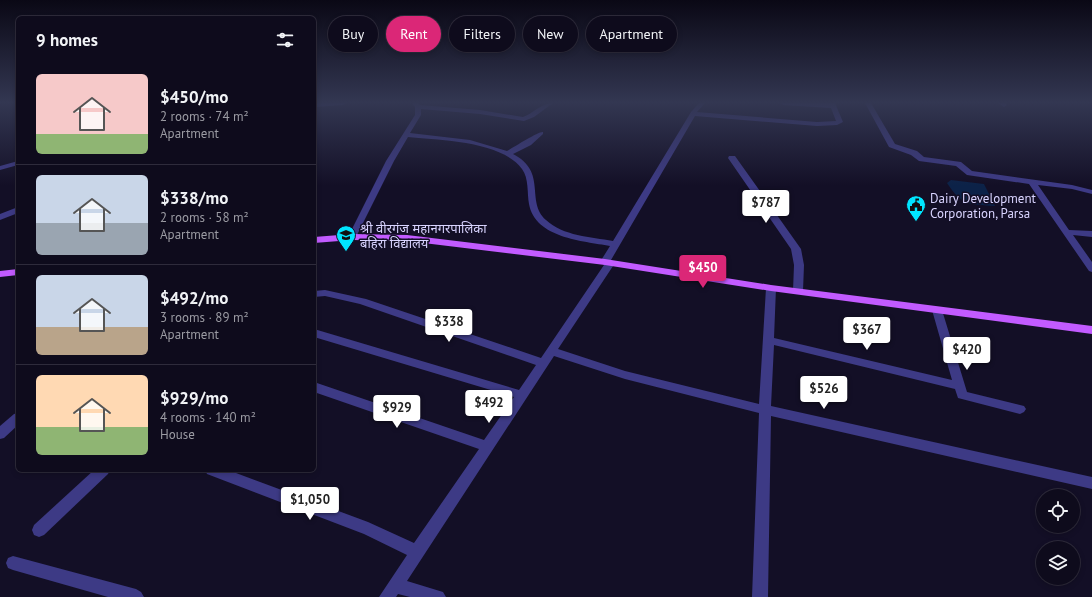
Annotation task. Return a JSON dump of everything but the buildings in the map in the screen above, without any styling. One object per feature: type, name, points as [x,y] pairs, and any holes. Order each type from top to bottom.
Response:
[{"type":"main road","points":[[316,240],[352,237],[407,238],[608,263],[771,288],[1092,330]]},
{"type":"main road","points":[[0,274],[16,272]]},
{"type":"street","points":[[352,237],[390,161],[408,131]]},
{"type":"street","points":[[438,597],[391,591],[488,447],[608,263],[616,244],[683,131]]},
{"type":"street","points":[[884,131],[892,145],[914,153],[922,159],[958,164],[970,173],[1072,187],[1092,192]]},
{"type":"street","points":[[507,154],[528,143],[541,133]]},
{"type":"street","points":[[405,135],[459,140],[507,154],[526,168],[536,213],[546,224],[561,233],[616,244]]},
{"type":"street","points":[[732,158],[796,250],[799,265],[798,291]]},
{"type":"street","points":[[0,168],[16,164]]},
{"type":"street","points":[[1032,182],[1092,269]]},
{"type":"street","points":[[0,217],[16,211]]},
{"type":"street","points":[[1066,232],[1092,234]]},
{"type":"street","points":[[760,597],[765,410],[771,288]]},
{"type":"street","points":[[316,294],[326,293],[362,301],[543,363]]},
{"type":"street","points":[[937,310],[962,395],[1020,409]]},
{"type":"street","points":[[316,334],[522,395]]},
{"type":"street","points":[[768,340],[959,386]]},
{"type":"street","points":[[551,351],[625,375],[765,410],[1092,483]]},
{"type":"street","points":[[316,388],[488,447]]},
{"type":"street","points":[[0,434],[16,420]]},
{"type":"street","points":[[39,530],[101,472]]},
{"type":"street","points":[[217,472],[368,529],[417,552]]},
{"type":"street","points":[[13,563],[136,597]]},
{"type":"water","points":[[951,180],[984,184],[995,206],[972,204],[962,200],[952,191],[947,183]]},
{"type":"place","name":"Dairy Development Corporation, Parsa","points":[[916,222]]},
{"type":"place","name":"श्री वीरगंज महानगरपालिका बहिरा विद्यालय","points":[[346,252]]}]
